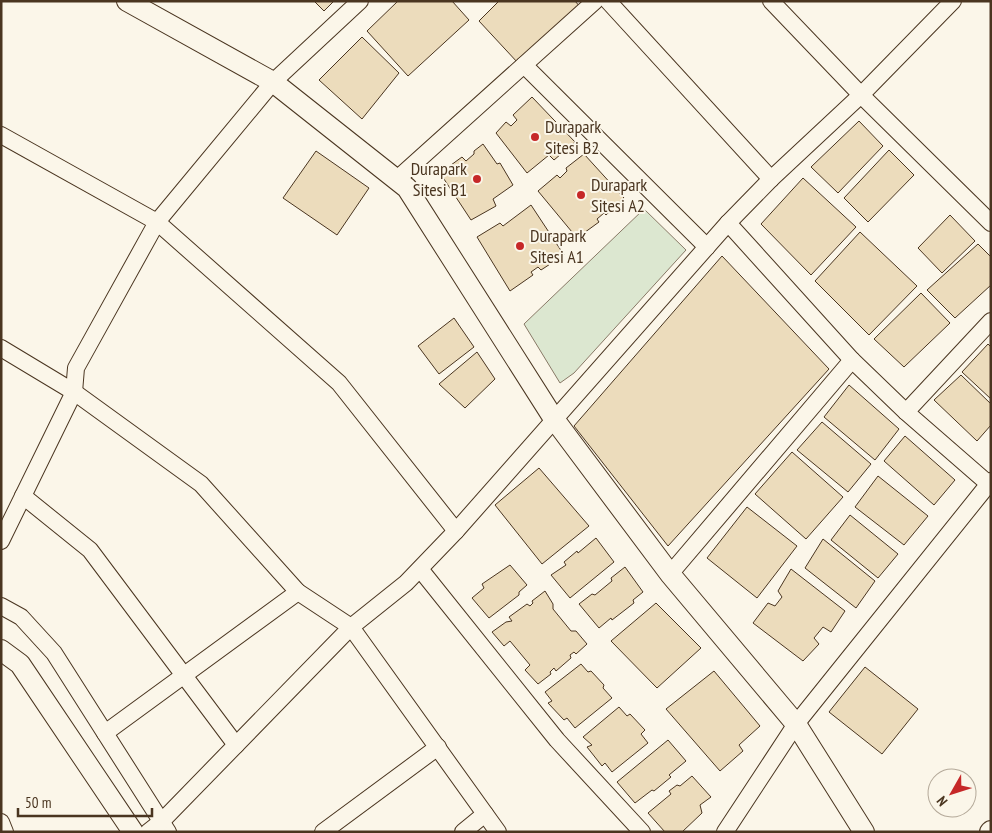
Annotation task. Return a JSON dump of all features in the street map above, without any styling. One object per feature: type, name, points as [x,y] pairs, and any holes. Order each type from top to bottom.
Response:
[{"type":"street","points":[[127,1],[273,82],[407,188],[554,419],[670,574],[796,724],[864,832]]},
{"type":"street","points":[[1,541],[74,392],[76,368],[157,222],[273,82],[360,1]]},
{"type":"street","points":[[396,180],[595,1]]},
{"type":"street","points":[[608,1],[771,179]]},
{"type":"street","points":[[772,1],[861,95],[991,222]]},
{"type":"street","points":[[148,832],[165,827],[236,745],[351,627],[406,583],[420,569],[456,531],[728,223],[771,179],[861,95],[953,1]]},
{"type":"street","points":[[524,65],[707,247]]},
{"type":"street","points":[[1,135],[157,222],[339,383],[456,531]]},
{"type":"street","points":[[725,832],[796,724],[990,484],[906,412],[852,360],[728,223]]},
{"type":"street","points":[[906,412],[991,321]]},
{"type":"street","points":[[1,348],[74,392],[201,484],[298,592],[351,627],[498,832]]},
{"type":"street","points":[[670,574],[852,360]]},
{"type":"street","points":[[23,496],[90,550],[236,745]]},
{"type":"street","points":[[420,569],[558,740],[642,832]]},
{"type":"street","points":[[105,733],[298,592]]},
{"type":"street","points":[[1,606],[21,617],[54,653],[165,827]]},
{"type":"street","points":[[1,650],[20,664],[133,832]]},
{"type":"street","points":[[323,832],[438,747]]},
{"type":"street","points":[[464,832],[485,814]]},
{"type":"street","points":[[1,822],[5,832]]},
{"type":"green space","points":[[644,209],[686,250],[574,373],[560,383],[524,324]]},
{"type":"building","points":[[314,1],[334,1],[324,11]]},
{"type":"building","points":[[398,1],[452,1],[469,20],[408,76],[367,31]]},
{"type":"building","points":[[499,1],[575,1],[581,8],[518,63],[479,21]]},
{"type":"building","points":[[362,37],[399,73],[362,119],[319,80]]},
{"type":"building","name":"Durapark Sitesi B2","points":[[532,97],[575,142],[554,160],[549,155],[527,173],[496,133],[506,122],[511,126],[517,120],[513,115]]},
{"type":"building","points":[[859,121],[883,146],[838,193],[811,167]]},
{"type":"building","name":"Durapark Sitesi B1","points":[[483,144],[497,164],[500,163],[513,185],[493,199],[496,206],[471,220],[440,173],[462,157],[466,161]]},
{"type":"building","points":[[889,150],[914,175],[868,222],[844,198]]},
{"type":"building","points":[[316,151],[369,188],[337,235],[283,198]]},
{"type":"building","name":"Durapark Sitesi A2","points":[[584,154],[624,198],[606,215],[604,213],[597,219],[599,222],[577,238],[538,191],[557,175],[560,178],[567,171],[566,168]]},
{"type":"building","points":[[803,178],[856,227],[811,275],[761,224]]},
{"type":"building","name":"Durapark Sitesi A1","points":[[531,205],[564,255],[541,270],[538,267],[531,272],[533,275],[510,291],[477,237],[500,223],[503,226]]},
{"type":"building","points":[[950,215],[975,241],[942,273],[918,248]]},
{"type":"building","points":[[860,232],[917,286],[869,335],[815,281]]},
{"type":"building","points":[[978,244],[991,257],[991,285],[955,318],[927,290]]},
{"type":"building","points":[[722,256],[829,369],[668,546],[574,426]]},
{"type":"building","points":[[921,293],[950,323],[904,367],[874,339]]},
{"type":"building","points":[[454,318],[474,347],[439,374],[418,346]]},
{"type":"building","points":[[988,344],[991,347],[991,399],[962,372]]},
{"type":"building","points":[[477,352],[495,379],[465,408],[439,384]]},
{"type":"building","points":[[961,375],[991,404],[991,425],[977,441],[934,400]]},
{"type":"building","points":[[849,385],[899,429],[875,460],[824,417]]},
{"type":"building","points":[[822,422],[871,464],[848,492],[797,450]]},
{"type":"building","points":[[905,436],[955,480],[934,505],[884,461]]},
{"type":"building","points":[[792,452],[843,497],[806,539],[755,494]]},
{"type":"building","points":[[539,468],[589,526],[542,564],[495,505]]},
{"type":"building","points":[[878,476],[928,516],[904,545],[855,507]]},
{"type":"building","points":[[747,507],[797,546],[757,598],[707,558]]},
{"type":"building","points":[[850,515],[898,554],[878,578],[831,540]]},
{"type":"building","points":[[596,538],[614,562],[570,598],[551,575],[566,565],[564,562],[577,551],[578,553]]},
{"type":"building","points":[[823,539],[875,581],[856,608],[805,568]]},
{"type":"building","points":[[510,565],[527,585],[519,592],[519,595],[489,618],[472,598],[484,588],[482,584]]},
{"type":"building","points":[[625,567],[643,592],[633,600],[634,603],[599,628],[579,604],[592,594],[595,595],[612,581],[611,578]]},
{"type":"building","points":[[791,569],[845,611],[831,632],[823,627],[814,638],[819,644],[803,661],[753,623],[768,603],[775,606],[782,597],[778,591]]},
{"type":"building","points":[[545,591],[553,604],[553,609],[571,631],[576,631],[587,644],[576,654],[574,652],[570,655],[571,658],[556,671],[554,668],[550,672],[551,674],[538,684],[525,670],[530,665],[510,641],[504,646],[492,632],[506,622],[512,621],[509,617],[527,604],[530,606],[533,603],[532,601]]},
{"type":"building","points":[[656,603],[701,648],[657,688],[611,641]]},
{"type":"building","points":[[581,664],[588,672],[591,671],[604,685],[603,688],[612,698],[575,728],[567,718],[564,720],[548,703],[552,701],[545,692]]},
{"type":"building","points":[[865,667],[918,709],[882,754],[829,712]]},
{"type":"building","points":[[714,671],[760,726],[739,745],[743,751],[720,771],[666,709]]},
{"type":"building","points":[[619,707],[627,716],[630,714],[645,730],[641,734],[648,743],[612,772],[605,763],[602,766],[587,747],[592,745],[583,737]]},
{"type":"building","points":[[668,740],[686,761],[654,791],[652,790],[635,803],[617,782]]},
{"type":"building","points":[[692,776],[711,797],[700,805],[702,813],[682,832],[665,832],[648,813],[671,794],[669,791],[677,785],[680,786]]},
{"type":"place","name":"Durapark Sitesi B2","points":[[535,137]]},
{"type":"place","name":"Durapark Sitesi B1","points":[[477,179]]},
{"type":"place","name":"Durapark Sitesi A2","points":[[581,195]]},
{"type":"place","name":"Durapark Sitesi A1","points":[[520,246]]}]
